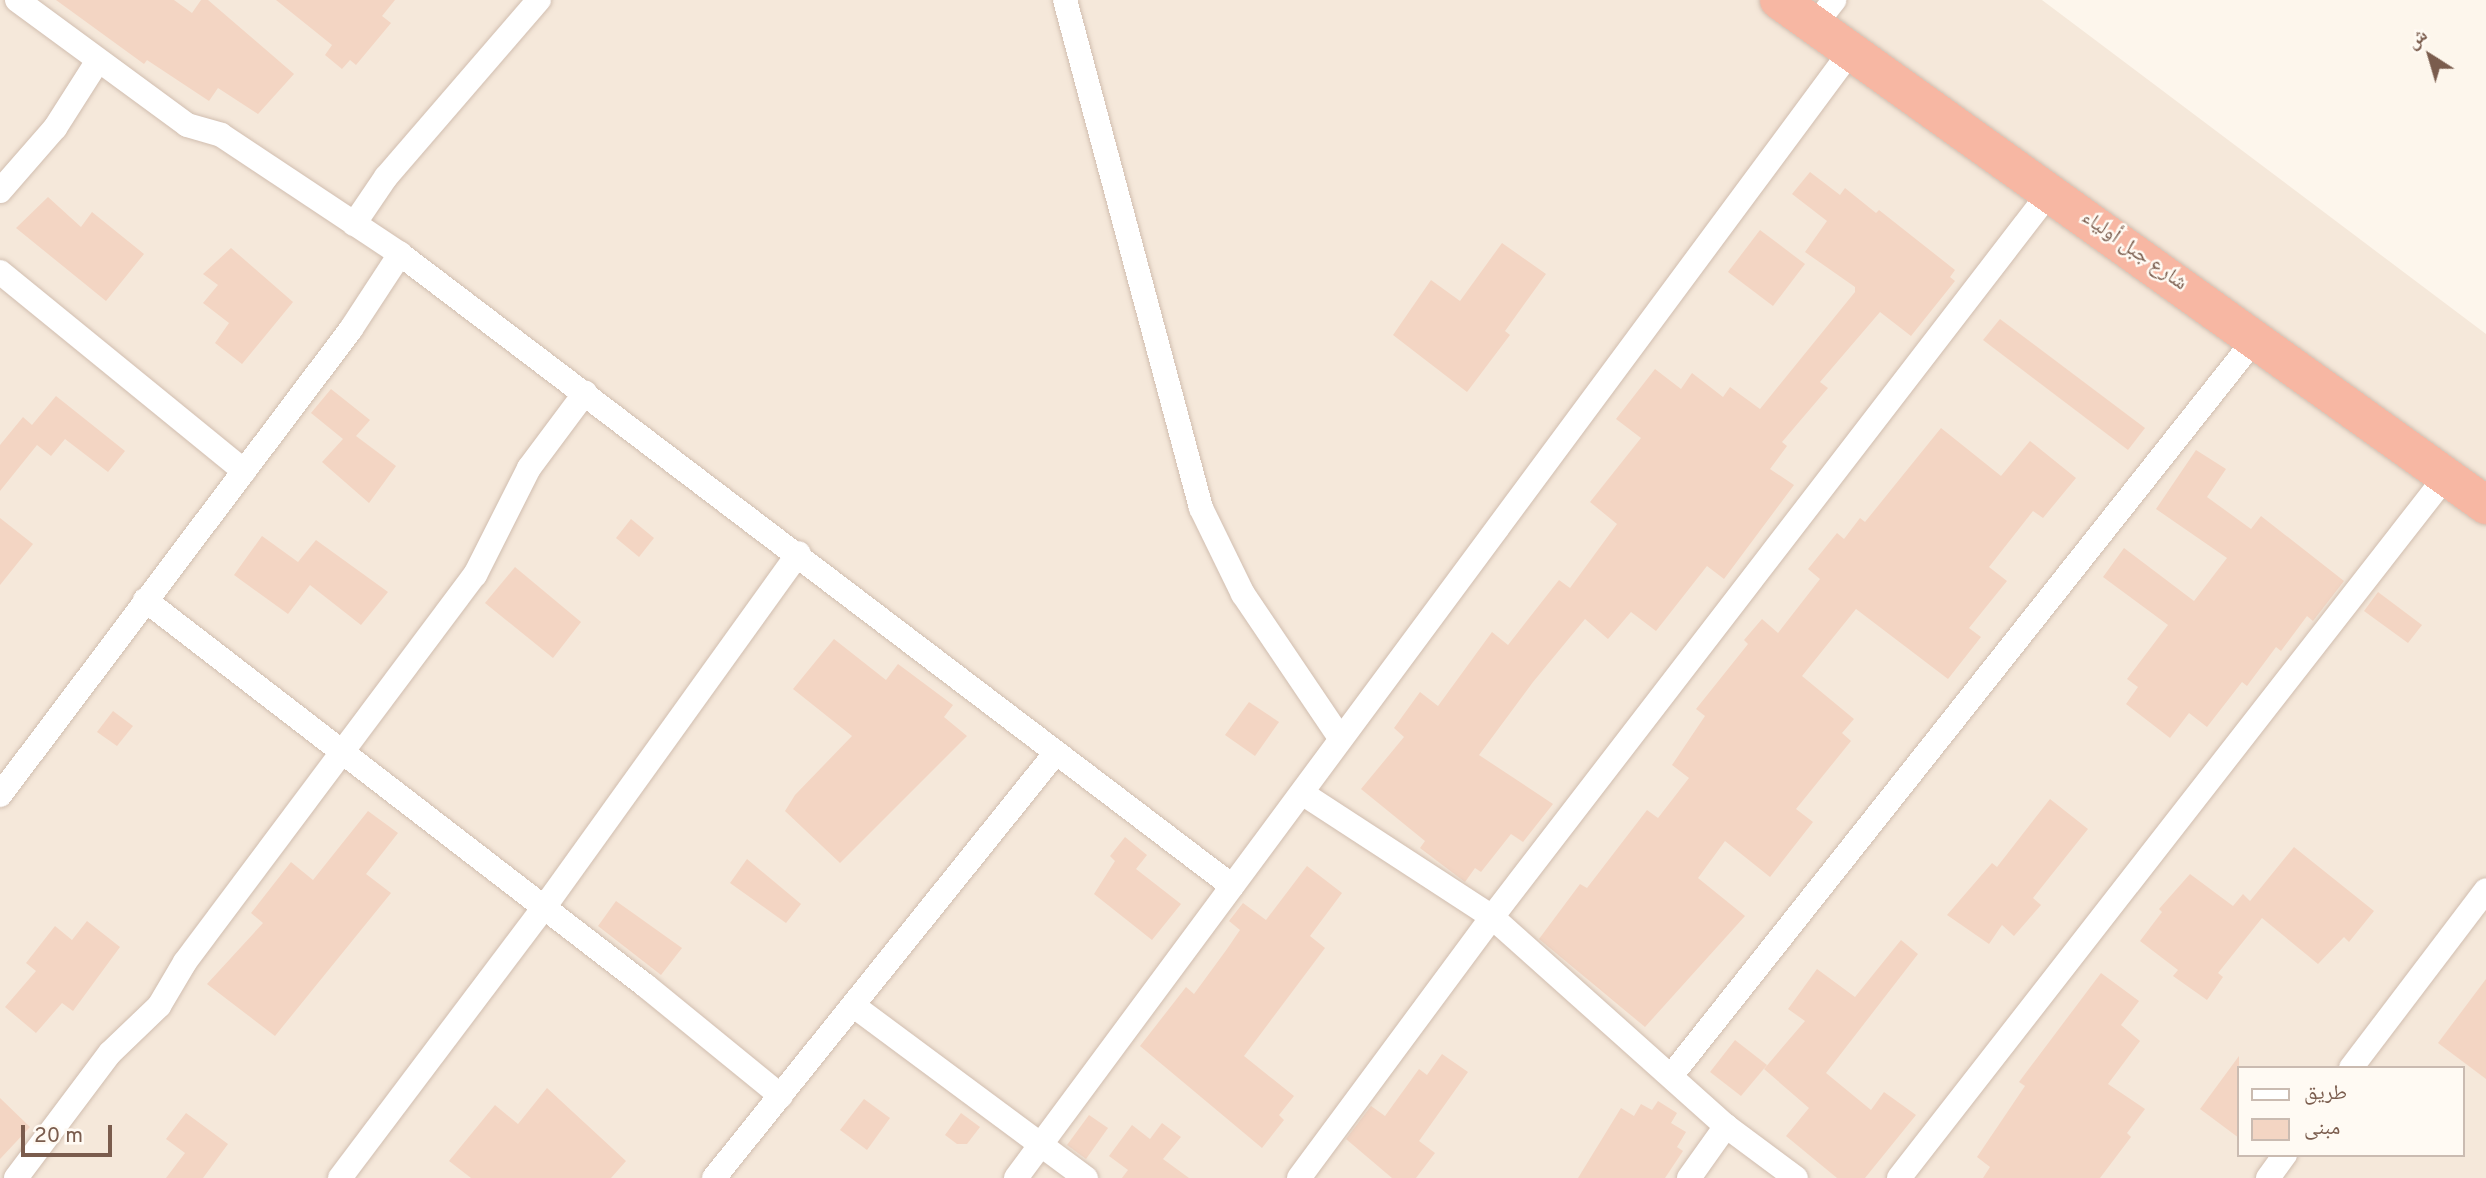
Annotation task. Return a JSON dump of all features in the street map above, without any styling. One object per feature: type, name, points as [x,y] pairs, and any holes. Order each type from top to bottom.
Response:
[{"type":"highway","name":"شارع جبل أولياء","points":[[1779,0],[1824,13],[1850,52],[2256,338],[2486,505]]},
{"type":"street","points":[[17,0],[97,62],[187,125],[221,135],[400,254],[799,553],[1054,755],[1232,886]]},
{"type":"street","points":[[354,224],[386,177],[539,0]]},
{"type":"street","points":[[1065,0],[1201,508],[1243,594],[1340,738]]},
{"type":"street","points":[[1016,1178],[1850,52]]},
{"type":"street","points":[[0,191],[55,128],[97,62]]},
{"type":"street","points":[[1299,1178],[1492,917],[2050,192]]},
{"type":"street","points":[[0,795],[351,329],[400,254]]},
{"type":"street","points":[[0,272],[244,471]]},
{"type":"street","points":[[1671,1076],[2256,338]]},
{"type":"street","points":[[16,1178],[110,1053],[159,1006],[185,962],[475,575],[529,468],[585,393]]},
{"type":"street","points":[[1899,1178],[2446,476]]},
{"type":"street","points":[[340,1178],[543,909],[799,553]]},
{"type":"street","points":[[145,600],[340,754],[443,828],[543,909],[646,986],[781,1096]]},
{"type":"street","points":[[714,1178],[1054,755]]},
{"type":"street","points":[[1303,793],[1492,917],[1726,1126],[1796,1178]]},
{"type":"street","points":[[2353,1066],[2486,890]]},
{"type":"street","points":[[854,1006],[1086,1178]]},
{"type":"street","points":[[1689,1178],[1726,1126]]},
{"type":"street","points":[[2268,1178],[2284,1157]]},
{"type":"shaded area","points":[[0,0],[2042,0],[2486,334],[2486,1178],[0,1178]]},
{"type":"building","points":[[56,0],[174,0],[192,13],[201,0],[208,0],[294,74],[258,114],[218,88],[209,101],[147,60],[144,64]]},
{"type":"building","points":[[276,0],[395,0],[382,16],[391,23],[356,65],[350,60],[342,69],[325,55],[332,45]]},
{"type":"building","points":[[1810,172],[1840,195],[1845,188],[1876,213],[1879,210],[1955,270],[1950,277],[1955,281],[1911,336],[1880,312],[1820,382],[1828,388],[1782,442],[1787,446],[1770,469],[1794,485],[1724,579],[1707,566],[1656,631],[1631,612],[1608,639],[1585,619],[1533,682],[1479,755],[1553,804],[1523,842],[1511,834],[1481,872],[1475,868],[1465,882],[1420,848],[1425,841],[1361,789],[1404,737],[1394,728],[1420,692],[1438,706],[1492,632],[1508,645],[1559,580],[1570,588],[1617,524],[1590,502],[1641,438],[1616,419],[1655,369],[1681,389],[1692,373],[1723,397],[1730,387],[1760,409],[1855,292],[1855,287],[1805,252],[1827,221],[1792,194]]},
{"type":"building","points":[[48,197],[81,227],[92,212],[144,254],[106,301],[16,228]]},
{"type":"building","points":[[1760,230],[1805,264],[1773,306],[1728,272]]},
{"type":"building","points":[[1502,243],[1546,274],[1505,331],[1510,335],[1467,392],[1393,335],[1431,280],[1460,301]]},
{"type":"building","points":[[231,248],[293,302],[242,364],[215,343],[229,323],[203,303],[218,285],[203,274]]},
{"type":"building","points":[[2000,319],[2145,428],[2128,450],[1983,340]]},
{"type":"building","points":[[331,389],[370,420],[356,436],[396,466],[369,503],[322,462],[343,439],[311,413]]},
{"type":"building","points":[[56,396],[125,451],[108,472],[65,439],[51,456],[37,445],[0,491],[0,445],[23,417],[32,425]]},
{"type":"building","points":[[1941,428],[2001,476],[2030,441],[2076,478],[2043,518],[2033,511],[1989,567],[2007,581],[1969,628],[1981,637],[1948,679],[1856,609],[1802,676],[1854,719],[1842,733],[1851,741],[1796,809],[1813,822],[1770,877],[1725,841],[1698,878],[1745,916],[1645,1027],[1539,939],[1580,884],[1587,888],[1647,810],[1658,818],[1689,778],[1672,765],[1705,716],[1696,709],[1748,644],[1744,640],[1762,619],[1778,633],[1820,579],[1808,569],[1837,533],[1844,539],[1860,518],[1865,522]]},
{"type":"building","points":[[2196,450],[2226,469],[2207,497],[2251,529],[2261,516],[2344,581],[2313,621],[2307,616],[2281,651],[2276,647],[2247,686],[2242,682],[2207,727],[2189,713],[2170,738],[2126,704],[2138,687],[2127,679],[2168,625],[2103,577],[2124,548],[2194,601],[2227,558],[2156,509]]},
{"type":"building","points":[[0,518],[33,544],[0,585]]},
{"type":"building","points":[[631,519],[654,538],[639,557],[616,538]]},
{"type":"building","points":[[262,536],[298,562],[316,540],[388,592],[361,625],[310,585],[288,614],[234,575]]},
{"type":"building","points":[[515,567],[581,622],[553,658],[485,603]]},
{"type":"building","points":[[2378,592],[2422,625],[2408,643],[2364,611]]},
{"type":"building","points":[[834,639],[886,680],[898,664],[953,705],[944,717],[967,736],[840,863],[785,811],[795,795],[852,736],[793,689]]},
{"type":"building","points":[[1249,702],[1279,722],[1255,756],[1225,735]]},
{"type":"building","points":[[113,711],[133,726],[117,746],[97,732]]},
{"type":"building","points":[[2050,799],[2088,829],[2033,898],[2041,905],[2014,936],[2002,925],[1989,944],[1947,915],[1992,863],[1997,867]]},
{"type":"building","points":[[368,811],[398,833],[366,874],[391,893],[275,1036],[207,984],[263,923],[251,913],[291,862],[313,880]]},
{"type":"building","points":[[1125,837],[1147,855],[1136,869],[1181,904],[1152,940],[1094,894],[1115,861],[1110,856]]},
{"type":"building","points":[[2294,847],[2374,911],[2349,942],[2344,937],[2318,964],[2262,918],[2218,973],[2223,977],[2207,1000],[2173,976],[2178,970],[2140,941],[2162,912],[2159,909],[2190,874],[2233,906],[2243,894],[2250,901]]},
{"type":"building","points":[[747,859],[801,904],[786,923],[730,883]]},
{"type":"building","points":[[1307,866],[1342,893],[1310,936],[1325,948],[1244,1056],[1294,1096],[1279,1115],[1284,1120],[1262,1148],[1140,1046],[1186,987],[1194,994],[1227,949],[1240,930],[1229,921],[1243,903],[1266,920]]},
{"type":"building","points":[[616,901],[682,948],[661,975],[598,926]]},
{"type":"building","points":[[87,921],[120,947],[73,1011],[62,1003],[36,1033],[5,1007],[36,971],[26,963],[55,926],[72,940]]},
{"type":"building","points":[[1901,940],[1918,954],[1826,1073],[1871,1110],[1884,1092],[1916,1115],[1865,1178],[1837,1178],[1786,1136],[1809,1108],[1764,1069],[1805,1021],[1788,1009],[1817,969],[1855,997]]},
{"type":"building","points":[[2101,973],[2139,1001],[2121,1025],[2140,1041],[2108,1084],[2145,1109],[2127,1133],[2131,1137],[2100,1178],[1983,1178],[1990,1167],[1977,1157],[2025,1086],[2019,1082]]},
{"type":"building","points":[[2486,979],[2486,1079],[2438,1043]]},
{"type":"building","points":[[1735,1040],[1767,1065],[1741,1096],[1710,1072]]},
{"type":"building","points":[[1442,1054],[1468,1072],[1419,1141],[1435,1153],[1416,1178],[1392,1178],[1346,1139],[1371,1106],[1385,1116],[1419,1069],[1427,1075]]},
{"type":"building","points":[[2239,1056],[2238,1137],[2200,1109]]},
{"type":"building","points":[[547,1088],[626,1161],[611,1178],[471,1178],[449,1161],[495,1105],[518,1124]]},
{"type":"building","points":[[0,1098],[30,1127],[0,1159]]},
{"type":"building","points":[[864,1099],[890,1118],[867,1150],[840,1130]]},
{"type":"building","points":[[1658,1101],[1677,1113],[1671,1123],[1686,1132],[1677,1147],[1683,1151],[1665,1178],[1578,1178],[1621,1108],[1634,1116],[1641,1104],[1652,1110]]},
{"type":"building","points":[[186,1113],[228,1144],[203,1178],[166,1178],[185,1153],[166,1139]]},
{"type":"building","points":[[961,1113],[980,1127],[967,1144],[957,1144],[945,1135]]},
{"type":"building","points":[[1089,1115],[1108,1128],[1086,1159],[1067,1145]]},
{"type":"building","points":[[1162,1123],[1181,1137],[1163,1159],[1189,1178],[1122,1178],[1128,1170],[1109,1156],[1132,1125],[1150,1139]]}]
